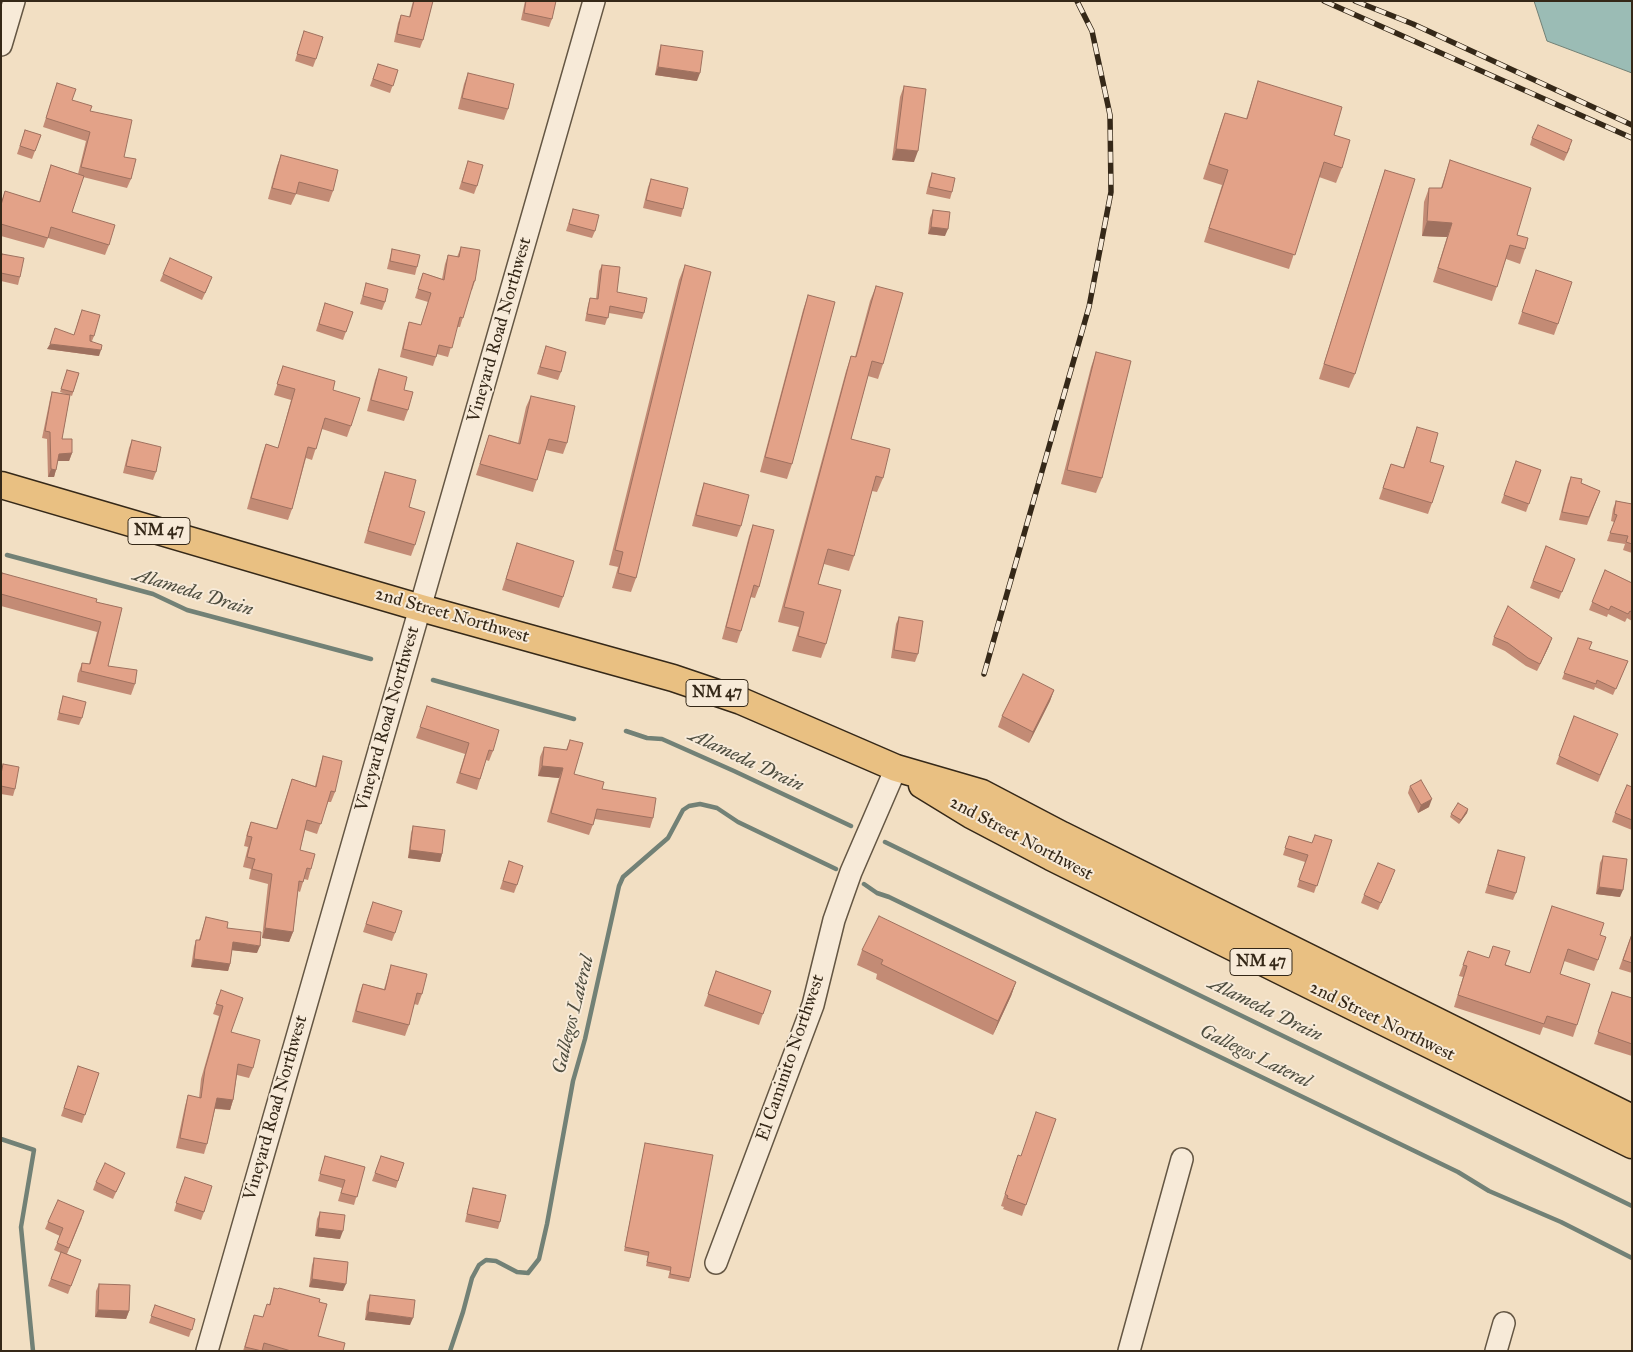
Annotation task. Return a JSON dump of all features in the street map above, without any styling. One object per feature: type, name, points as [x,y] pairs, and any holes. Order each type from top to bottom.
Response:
[{"type":"main road","name":"2nd Street Northwest","points":[[1,485],[421,608],[673,678],[741,701],[896,768],[982,793],[1080,844],[1632,1118]]},
{"type":"main road","name":"2nd Street Northwest","points":[[896,768],[971,815],[1051,857],[1630,1139]]},
{"type":"street","points":[[1,45],[14,1]]},
{"type":"street","name":"Vineyard Road Northwest","points":[[206,1351],[594,1]]},
{"type":"street","name":"El Caminito Northwest","points":[[716,1263],[814,1004],[834,920],[851,872],[896,768]]},
{"type":"street","points":[[1129,1351],[1182,1159]]},
{"type":"street","points":[[1496,1351],[1504,1324]]},
{"type":"water","points":[[1534,1],[1632,1],[1632,73],[1547,41]]},
{"type":"building","points":[[414,1],[433,1],[423,40],[397,34],[401,15],[410,17]]},
{"type":"building","points":[[526,1],[556,1],[552,19],[524,13]]},
{"type":"building","points":[[304,31],[323,37],[316,59],[297,54]]},
{"type":"building","points":[[661,45],[703,51],[700,73],[658,67]]},
{"type":"building","points":[[378,64],[398,70],[393,86],[373,79]]},
{"type":"building","points":[[468,73],[514,84],[508,109],[462,98]]},
{"type":"building","points":[[1258,81],[1342,107],[1334,135],[1350,140],[1342,168],[1324,162],[1295,255],[1209,228],[1228,170],[1209,164],[1225,113],[1247,119]]},
{"type":"building","points":[[57,83],[76,89],[72,100],[92,106],[90,111],[132,120],[124,157],[136,159],[131,179],[81,167],[90,132],[46,118]]},
{"type":"building","points":[[904,86],[926,89],[918,151],[896,149]]},
{"type":"building","points":[[1538,125],[1572,140],[1567,153],[1532,138]]},
{"type":"building","points":[[25,130],[41,135],[35,151],[20,146]]},
{"type":"building","points":[[281,155],[338,170],[333,191],[299,182],[296,194],[272,188]]},
{"type":"building","points":[[1450,160],[1531,188],[1517,235],[1528,238],[1525,249],[1510,245],[1497,287],[1438,268],[1452,223],[1427,221],[1429,188],[1442,188]]},
{"type":"building","points":[[468,161],[483,165],[477,186],[462,182]]},
{"type":"building","points":[[51,165],[84,176],[72,212],[115,225],[109,245],[51,227],[48,238],[1,224],[1,205],[5,191],[40,202]]},
{"type":"building","points":[[1385,170],[1415,179],[1355,374],[1324,364]]},
{"type":"building","points":[[932,173],[955,178],[952,192],[929,187]]},
{"type":"building","points":[[651,179],[688,188],[683,209],[646,200]]},
{"type":"building","points":[[573,209],[599,215],[595,231],[569,224]]},
{"type":"building","points":[[933,210],[950,212],[948,229],[931,227]]},
{"type":"building","points":[[461,247],[480,250],[475,281],[463,318],[460,317],[452,348],[439,345],[436,357],[403,349],[409,322],[421,325],[431,293],[418,289],[423,273],[444,280],[448,255],[459,257]]},
{"type":"building","points":[[392,249],[420,255],[417,267],[390,261]]},
{"type":"building","points":[[2,254],[24,258],[20,277],[1,273]]},
{"type":"building","points":[[170,258],[212,277],[205,293],[163,274]]},
{"type":"building","points":[[602,265],[620,267],[617,292],[647,298],[644,313],[610,306],[608,318],[587,314],[590,298],[598,299]]},
{"type":"building","points":[[685,265],[711,272],[636,578],[618,573],[623,552],[615,550]]},
{"type":"building","points":[[1536,270],[1572,282],[1558,324],[1522,312]]},
{"type":"building","points":[[366,283],[388,289],[385,302],[363,296]]},
{"type":"building","points":[[876,286],[903,293],[883,364],[872,361],[851,439],[890,449],[883,478],[876,476],[854,556],[828,549],[818,584],[841,590],[826,644],[798,636],[804,612],[784,607],[851,356],[856,357]]},
{"type":"building","points":[[808,295],[835,302],[792,464],[765,457]]},
{"type":"building","points":[[325,303],[353,312],[346,332],[319,324]]},
{"type":"building","points":[[82,310],[100,315],[94,336],[90,335],[90,341],[102,345],[101,350],[50,344],[55,328],[74,335]]},
{"type":"building","points":[[546,346],[566,352],[561,372],[540,367]]},
{"type":"building","points":[[1096,352],[1131,361],[1102,478],[1067,470]]},
{"type":"building","points":[[283,366],[335,381],[333,390],[360,398],[351,426],[325,418],[316,449],[308,447],[292,509],[251,498],[266,444],[278,448],[295,389],[277,384]]},
{"type":"building","points":[[379,369],[407,377],[404,390],[413,392],[408,410],[371,400]]},
{"type":"building","points":[[67,370],[79,373],[73,392],[61,389]]},
{"type":"building","points":[[52,392],[70,395],[62,439],[72,439],[72,453],[59,454],[56,470],[51,469],[50,432],[45,431]]},
{"type":"building","points":[[531,396],[575,406],[567,443],[549,439],[537,480],[480,464],[489,435],[520,444]]},
{"type":"building","points":[[1417,427],[1438,433],[1430,462],[1444,466],[1432,503],[1383,488],[1391,464],[1404,468]]},
{"type":"building","points":[[132,440],[161,447],[156,472],[126,466]]},
{"type":"building","points":[[1516,461],[1541,470],[1529,504],[1504,495]]},
{"type":"building","points":[[385,472],[416,480],[409,507],[425,512],[415,545],[368,531]]},
{"type":"building","points":[[1571,477],[1582,479],[1581,483],[1600,491],[1589,517],[1562,512]]},
{"type":"building","points":[[704,483],[749,495],[741,526],[696,515]]},
{"type":"building","points":[[1616,501],[1632,504],[1632,544],[1626,542],[1628,536],[1610,533],[1617,515],[1614,514]]},
{"type":"building","points":[[753,525],[774,530],[759,587],[754,585],[741,631],[726,627]]},
{"type":"building","points":[[517,543],[574,561],[563,597],[506,579]]},
{"type":"building","points":[[1546,546],[1575,559],[1562,592],[1533,581]]},
{"type":"building","points":[[1605,570],[1632,583],[1632,612],[1630,611],[1628,614],[1611,606],[1609,610],[1592,602]]},
{"type":"building","points":[[2,573],[97,599],[96,602],[122,608],[108,666],[137,670],[135,684],[81,671],[82,663],[90,664],[101,622],[1,594]]},
{"type":"building","points":[[1508,606],[1552,638],[1540,664],[1528,658],[1508,643],[1494,637]]},
{"type":"building","points":[[899,617],[923,621],[918,654],[894,650]]},
{"type":"building","points":[[1578,638],[1592,642],[1589,649],[1628,661],[1616,689],[1597,680],[1596,684],[1564,673]]},
{"type":"building","points":[[1023,674],[1054,690],[1033,732],[1002,716]]},
{"type":"building","points":[[63,696],[86,702],[82,718],[59,713]]},
{"type":"building","points":[[427,706],[499,730],[493,751],[489,750],[480,779],[460,773],[469,743],[420,727]]},
{"type":"building","points":[[1574,716],[1618,734],[1600,775],[1559,756]]},
{"type":"building","points":[[570,740],[583,743],[574,774],[604,782],[602,789],[656,798],[653,818],[597,809],[593,825],[551,813],[563,768],[542,766],[544,747],[567,750]]},
{"type":"building","points":[[323,756],[342,761],[335,792],[331,791],[321,824],[307,820],[300,850],[315,854],[311,869],[307,868],[303,882],[299,881],[293,932],[265,928],[272,874],[252,869],[255,859],[247,857],[252,837],[247,836],[251,822],[277,829],[292,779],[316,787]]},
{"type":"building","points":[[3,764],[19,767],[15,789],[1,786]]},
{"type":"building","points":[[1421,780],[1432,799],[1421,805],[1410,786]]},
{"type":"building","points":[[1627,785],[1632,787],[1632,820],[1615,813]]},
{"type":"building","points":[[1458,803],[1468,809],[1461,820],[1451,814]]},
{"type":"building","points":[[413,826],[445,830],[442,854],[410,850]]},
{"type":"building","points":[[1315,835],[1332,840],[1317,886],[1299,880],[1308,855],[1285,848],[1289,836],[1312,843]]},
{"type":"building","points":[[1498,850],[1525,857],[1516,893],[1488,885]]},
{"type":"building","points":[[1603,856],[1627,859],[1623,890],[1599,887]]},
{"type":"building","points":[[509,861],[523,866],[517,885],[503,881]]},
{"type":"building","points":[[1378,863],[1395,870],[1381,903],[1364,895]]},
{"type":"building","points":[[373,902],[402,911],[395,933],[366,924]]},
{"type":"building","points":[[1552,906],[1604,923],[1600,935],[1606,937],[1598,960],[1568,949],[1560,974],[1590,984],[1577,1025],[1547,1016],[1544,1024],[1458,995],[1467,966],[1463,965],[1468,951],[1489,958],[1493,946],[1510,951],[1505,965],[1530,973]]},
{"type":"building","points":[[879,916],[1016,982],[998,1021],[881,964],[883,960],[862,950]]},
{"type":"building","points":[[206,917],[228,922],[227,928],[261,932],[260,946],[233,942],[230,964],[194,959],[196,940],[200,940]]},
{"type":"building","points":[[1632,934],[1632,963],[1623,960]]},
{"type":"building","points":[[391,965],[427,974],[422,994],[417,993],[409,1025],[356,1011],[363,984],[385,990]]},
{"type":"building","points":[[716,971],[771,991],[763,1014],[708,994]]},
{"type":"building","points":[[221,990],[243,998],[231,1032],[260,1040],[253,1068],[238,1064],[233,1100],[217,1098],[207,1144],[180,1138],[188,1095],[201,1098],[205,1069],[223,1006],[216,1004]]},
{"type":"building","points":[[1612,992],[1632,998],[1632,1044],[1598,1032]]},
{"type":"building","points":[[78,1066],[99,1073],[85,1115],[64,1108]]},
{"type":"building","points":[[1036,1112],[1056,1119],[1026,1205],[1007,1198],[1008,1196],[1005,1194],[1018,1155],[1021,1156]]},
{"type":"building","points":[[645,1143],[713,1155],[690,1278],[670,1274],[671,1267],[647,1262],[649,1252],[625,1247]]},
{"type":"building","points":[[325,1156],[365,1167],[357,1197],[341,1193],[345,1180],[320,1174]]},
{"type":"building","points":[[381,1156],[404,1163],[398,1181],[375,1173]]},
{"type":"building","points":[[105,1163],[125,1173],[116,1192],[96,1182]]},
{"type":"building","points":[[185,1177],[212,1186],[204,1212],[176,1203]]},
{"type":"building","points":[[473,1188],[506,1195],[500,1222],[467,1214]]},
{"type":"building","points":[[58,1200],[84,1211],[69,1248],[57,1243],[63,1228],[48,1222]]},
{"type":"building","points":[[320,1212],[345,1215],[343,1231],[318,1228]]},
{"type":"building","points":[[61,1252],[81,1260],[71,1286],[51,1279]]},
{"type":"building","points":[[314,1258],[348,1262],[346,1284],[312,1279]]},
{"type":"building","points":[[99,1284],[130,1285],[129,1311],[98,1310]]},
{"type":"building","points":[[274,1288],[320,1299],[319,1302],[327,1304],[318,1336],[345,1343],[343,1351],[291,1351],[264,1343],[262,1351],[245,1347],[254,1315],[263,1317],[267,1304],[270,1305]]},
{"type":"building","points":[[370,1295],[415,1300],[413,1318],[368,1312]]},
{"type":"building","points":[[155,1305],[195,1319],[192,1330],[151,1316]]},
{"type":"waterway","name":"Alameda Drain","points":[[7,555],[153,594],[187,610],[371,659]]},
{"type":"waterway","name":"Alameda Drain","points":[[433,680],[574,719]]},
{"type":"waterway","name":"Alameda Drain","points":[[626,731],[647,738],[662,739],[851,826]]},
{"type":"waterway","name":"Gallegos Lateral","points":[[450,1351],[472,1278],[479,1265],[486,1260],[496,1261],[517,1272],[528,1273],[539,1259],[573,1081],[585,1039],[619,886],[623,877],[668,838],[683,810],[689,806],[700,804],[717,808],[738,822],[836,869]]},
{"type":"waterway","name":"Alameda Drain","points":[[885,842],[1632,1206]]},
{"type":"waterway","name":"Gallegos Lateral","points":[[864,884],[877,893],[889,897],[1458,1172],[1489,1191],[1561,1222],[1632,1258]]},
{"type":"waterway","points":[[1,1139],[34,1150],[21,1227],[33,1351]]},
{"type":"railway","points":[[984,674],[1089,307],[1111,192],[1110,115],[1092,31],[1077,1]]},
{"type":"railway","points":[[1324,1],[1632,138]]},
{"type":"railway","points":[[1355,1],[1413,24],[1632,125]]}]
